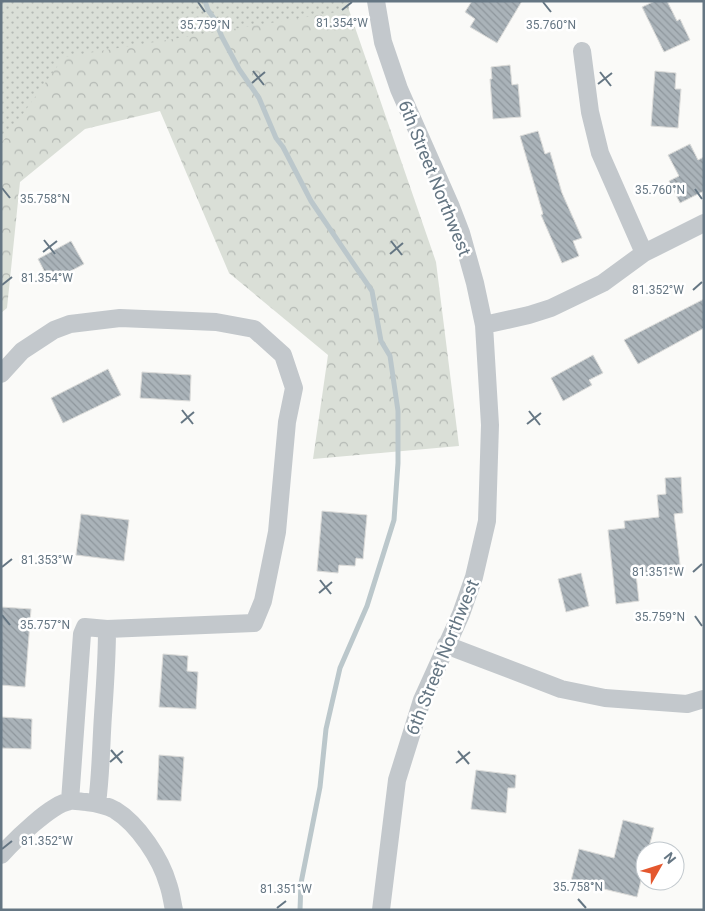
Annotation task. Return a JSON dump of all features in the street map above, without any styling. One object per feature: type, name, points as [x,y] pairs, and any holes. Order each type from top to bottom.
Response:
[{"type":"street","name":"6th Street Northwest","points":[[376,1],[383,42],[399,89],[461,234],[475,283],[484,325],[490,425],[486,521],[474,577],[461,614],[422,700],[397,780],[381,910]]},
{"type":"street","points":[[582,51],[590,112],[600,153],[644,253]]},
{"type":"street","points":[[484,325],[529,316],[551,308],[603,283],[644,253],[704,222]]},
{"type":"street","points":[[1,374],[22,351],[54,330],[70,324],[120,318],[216,322],[254,329],[283,355],[294,388],[287,422],[277,532],[263,601],[254,623],[107,630],[85,627],[82,634],[70,801]]},
{"type":"street","points":[[97,803],[107,663],[107,630]]},
{"type":"street","points":[[446,645],[561,689],[605,698],[687,704],[704,699]]},
{"type":"street","points":[[1,855],[31,825],[52,810],[70,801],[97,803],[115,810],[143,838],[161,866],[168,883],[174,910]]},
{"type":"green space","points":[[1,1],[349,1],[349,10],[436,262],[459,446],[313,459],[328,355],[229,273],[160,111],[85,129],[20,182],[7,308],[1,313]]},
{"type":"green space","points":[[1,1],[349,1],[349,10],[64,57],[1,144]]},
{"type":"building","points":[[472,1],[522,1],[497,43],[470,27],[475,19],[465,12]]},
{"type":"building","points":[[655,1],[667,1],[677,21],[680,19],[690,40],[664,52],[642,7]]},
{"type":"building","points":[[510,65],[512,85],[518,84],[521,117],[493,119],[491,67]]},
{"type":"building","points":[[655,71],[676,73],[675,89],[681,89],[678,128],[651,126]]},
{"type":"building","points":[[538,131],[545,154],[550,152],[562,193],[582,238],[573,241],[579,256],[562,263],[541,215],[543,214],[520,136]]},
{"type":"building","points":[[690,144],[698,160],[704,157],[704,191],[680,203],[669,181],[679,176],[668,155]]},
{"type":"building","points":[[71,241],[84,264],[50,282],[38,259]]},
{"type":"building","points":[[704,299],[704,328],[638,364],[624,340]]},
{"type":"building","points":[[593,355],[603,373],[589,380],[592,385],[563,401],[551,378]]},
{"type":"building","points":[[108,369],[121,395],[63,423],[51,398]]},
{"type":"building","points":[[142,372],[191,375],[190,401],[140,398]]},
{"type":"building","points":[[681,477],[683,513],[674,514],[681,573],[664,575],[663,571],[636,574],[639,601],[616,604],[608,530],[625,528],[624,521],[659,517],[657,495],[666,494],[665,478]]},
{"type":"building","points":[[322,511],[367,515],[363,559],[356,558],[355,566],[339,565],[338,573],[317,571]]},
{"type":"building","points":[[81,514],[129,520],[124,561],[76,555]]},
{"type":"building","points":[[581,573],[589,606],[566,612],[558,579]]},
{"type":"building","points":[[1,607],[31,609],[25,687],[1,685]]},
{"type":"building","points":[[163,654],[188,656],[187,671],[198,672],[196,709],[159,707]]},
{"type":"building","points":[[1,717],[32,719],[31,749],[1,748]]},
{"type":"building","points":[[159,755],[184,757],[181,801],[157,800]]},
{"type":"building","points":[[476,770],[516,775],[515,788],[508,788],[506,813],[471,809]]},
{"type":"building","points":[[623,820],[654,828],[651,841],[635,841],[635,891],[638,891],[637,897],[571,881],[579,849],[614,858]]},
{"type":"waterway","points":[[205,1],[239,69],[259,98],[276,138],[283,147],[311,201],[372,291],[381,341],[390,356],[398,411],[398,463],[394,520],[367,606],[340,668],[326,729],[320,787],[301,883],[300,910]]}]
